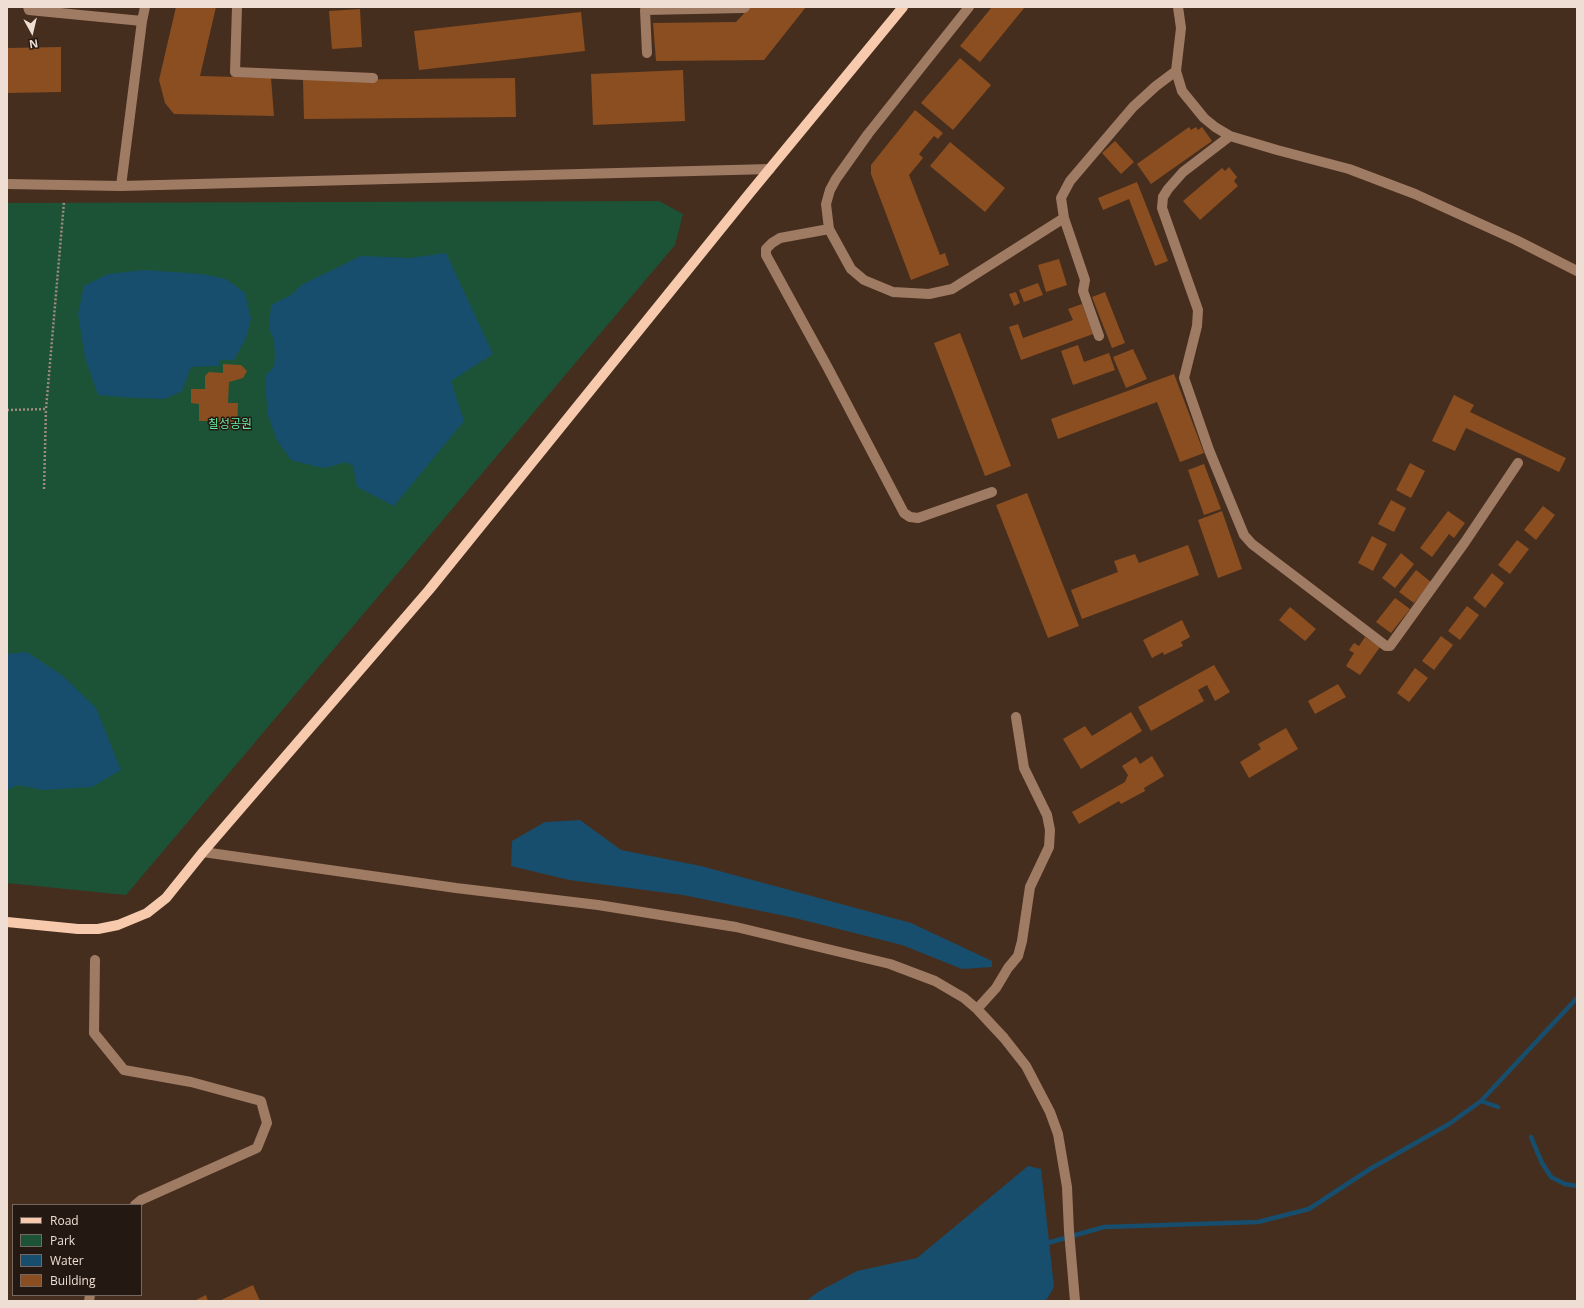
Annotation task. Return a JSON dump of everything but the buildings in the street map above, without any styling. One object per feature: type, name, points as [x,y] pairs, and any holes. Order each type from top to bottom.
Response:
[{"type":"main road","points":[[7,922],[78,929],[98,929],[118,925],[147,913],[166,898],[203,852],[429,590],[903,7]]},
{"type":"street","points":[[28,7],[29,10],[142,21]]},
{"type":"street","points":[[121,186],[145,7]]},
{"type":"street","points":[[237,7],[235,72],[373,78]]},
{"type":"street","points":[[647,53],[645,10],[745,7]]},
{"type":"street","points":[[968,7],[868,134],[836,179],[830,190],[826,204],[829,229],[842,255],[851,268],[864,280],[892,292],[929,294],[952,289],[1064,218]]},
{"type":"street","points":[[1178,7],[1181,28],[1176,71],[1182,91],[1204,118],[1215,127],[1230,136],[1277,150],[1349,168],[1408,192],[1516,240],[1577,271]]},
{"type":"street","points":[[1099,336],[1083,291],[1085,280],[1064,218],[1061,198],[1070,181],[1133,108],[1156,86],[1176,71]]},
{"type":"street","points":[[1230,136],[1183,172],[1163,197],[1162,208],[1198,310],[1197,326],[1184,378],[1209,450],[1244,535],[1252,544],[1386,646],[1390,646],[1465,542],[1518,463]]},
{"type":"street","points":[[7,184],[121,186],[770,169]]},
{"type":"street","points":[[829,229],[780,238],[772,242],[766,249],[766,255],[829,370],[904,513],[910,517],[918,518],[992,492]]},
{"type":"street","points":[[976,1009],[996,988],[1008,968],[1018,956],[1022,941],[1030,887],[1048,848],[1050,830],[1047,815],[1024,768],[1016,717]]},
{"type":"street","points":[[203,852],[456,888],[598,905],[736,927],[890,964],[935,981],[964,998],[1004,1038],[1026,1066],[1050,1112],[1058,1134],[1067,1187],[1075,1301]]},
{"type":"street","points":[[95,960],[94,1033],[124,1070],[190,1082],[261,1100],[267,1123],[257,1148],[141,1200],[136,1204]]},
{"type":"path","points":[[44,489],[46,409],[64,202]]},
{"type":"path","points":[[7,410],[46,409]]},
{"type":"green space","name":"칠성공원","points":[[659,201],[683,214],[675,245],[126,895],[7,883],[7,203]]},
{"type":"water","points":[[446,253],[493,354],[451,381],[464,421],[394,506],[357,487],[353,466],[346,462],[325,468],[291,460],[277,440],[268,415],[265,384],[266,375],[274,367],[275,357],[274,340],[269,329],[271,305],[291,295],[303,284],[361,256],[409,258]]},
{"type":"water","points":[[144,270],[202,274],[226,279],[245,293],[251,319],[246,338],[234,360],[219,360],[219,366],[191,367],[182,391],[165,399],[98,395],[85,358],[78,314],[84,286],[108,274]]},
{"type":"water","points":[[27,652],[63,676],[96,708],[121,770],[92,787],[43,790],[18,785],[7,790],[7,654]]},
{"type":"water","points":[[580,820],[621,850],[701,866],[911,923],[992,961],[992,967],[962,969],[902,945],[795,918],[683,895],[569,880],[511,866],[512,841],[545,822]]},
{"type":"water","points":[[1028,1166],[1041,1169],[1054,1287],[1047,1299],[1042,1301],[806,1301],[818,1292],[857,1271],[917,1258]]},
{"type":"waterway","points":[[1044,1244],[1104,1227],[1258,1222],[1309,1209],[1370,1169],[1449,1124],[1481,1101],[1577,998]]},
{"type":"waterway","points":[[1481,1101],[1498,1107]]},
{"type":"waterway","points":[[1531,1137],[1542,1163],[1551,1177],[1565,1184],[1577,1186]]}]
